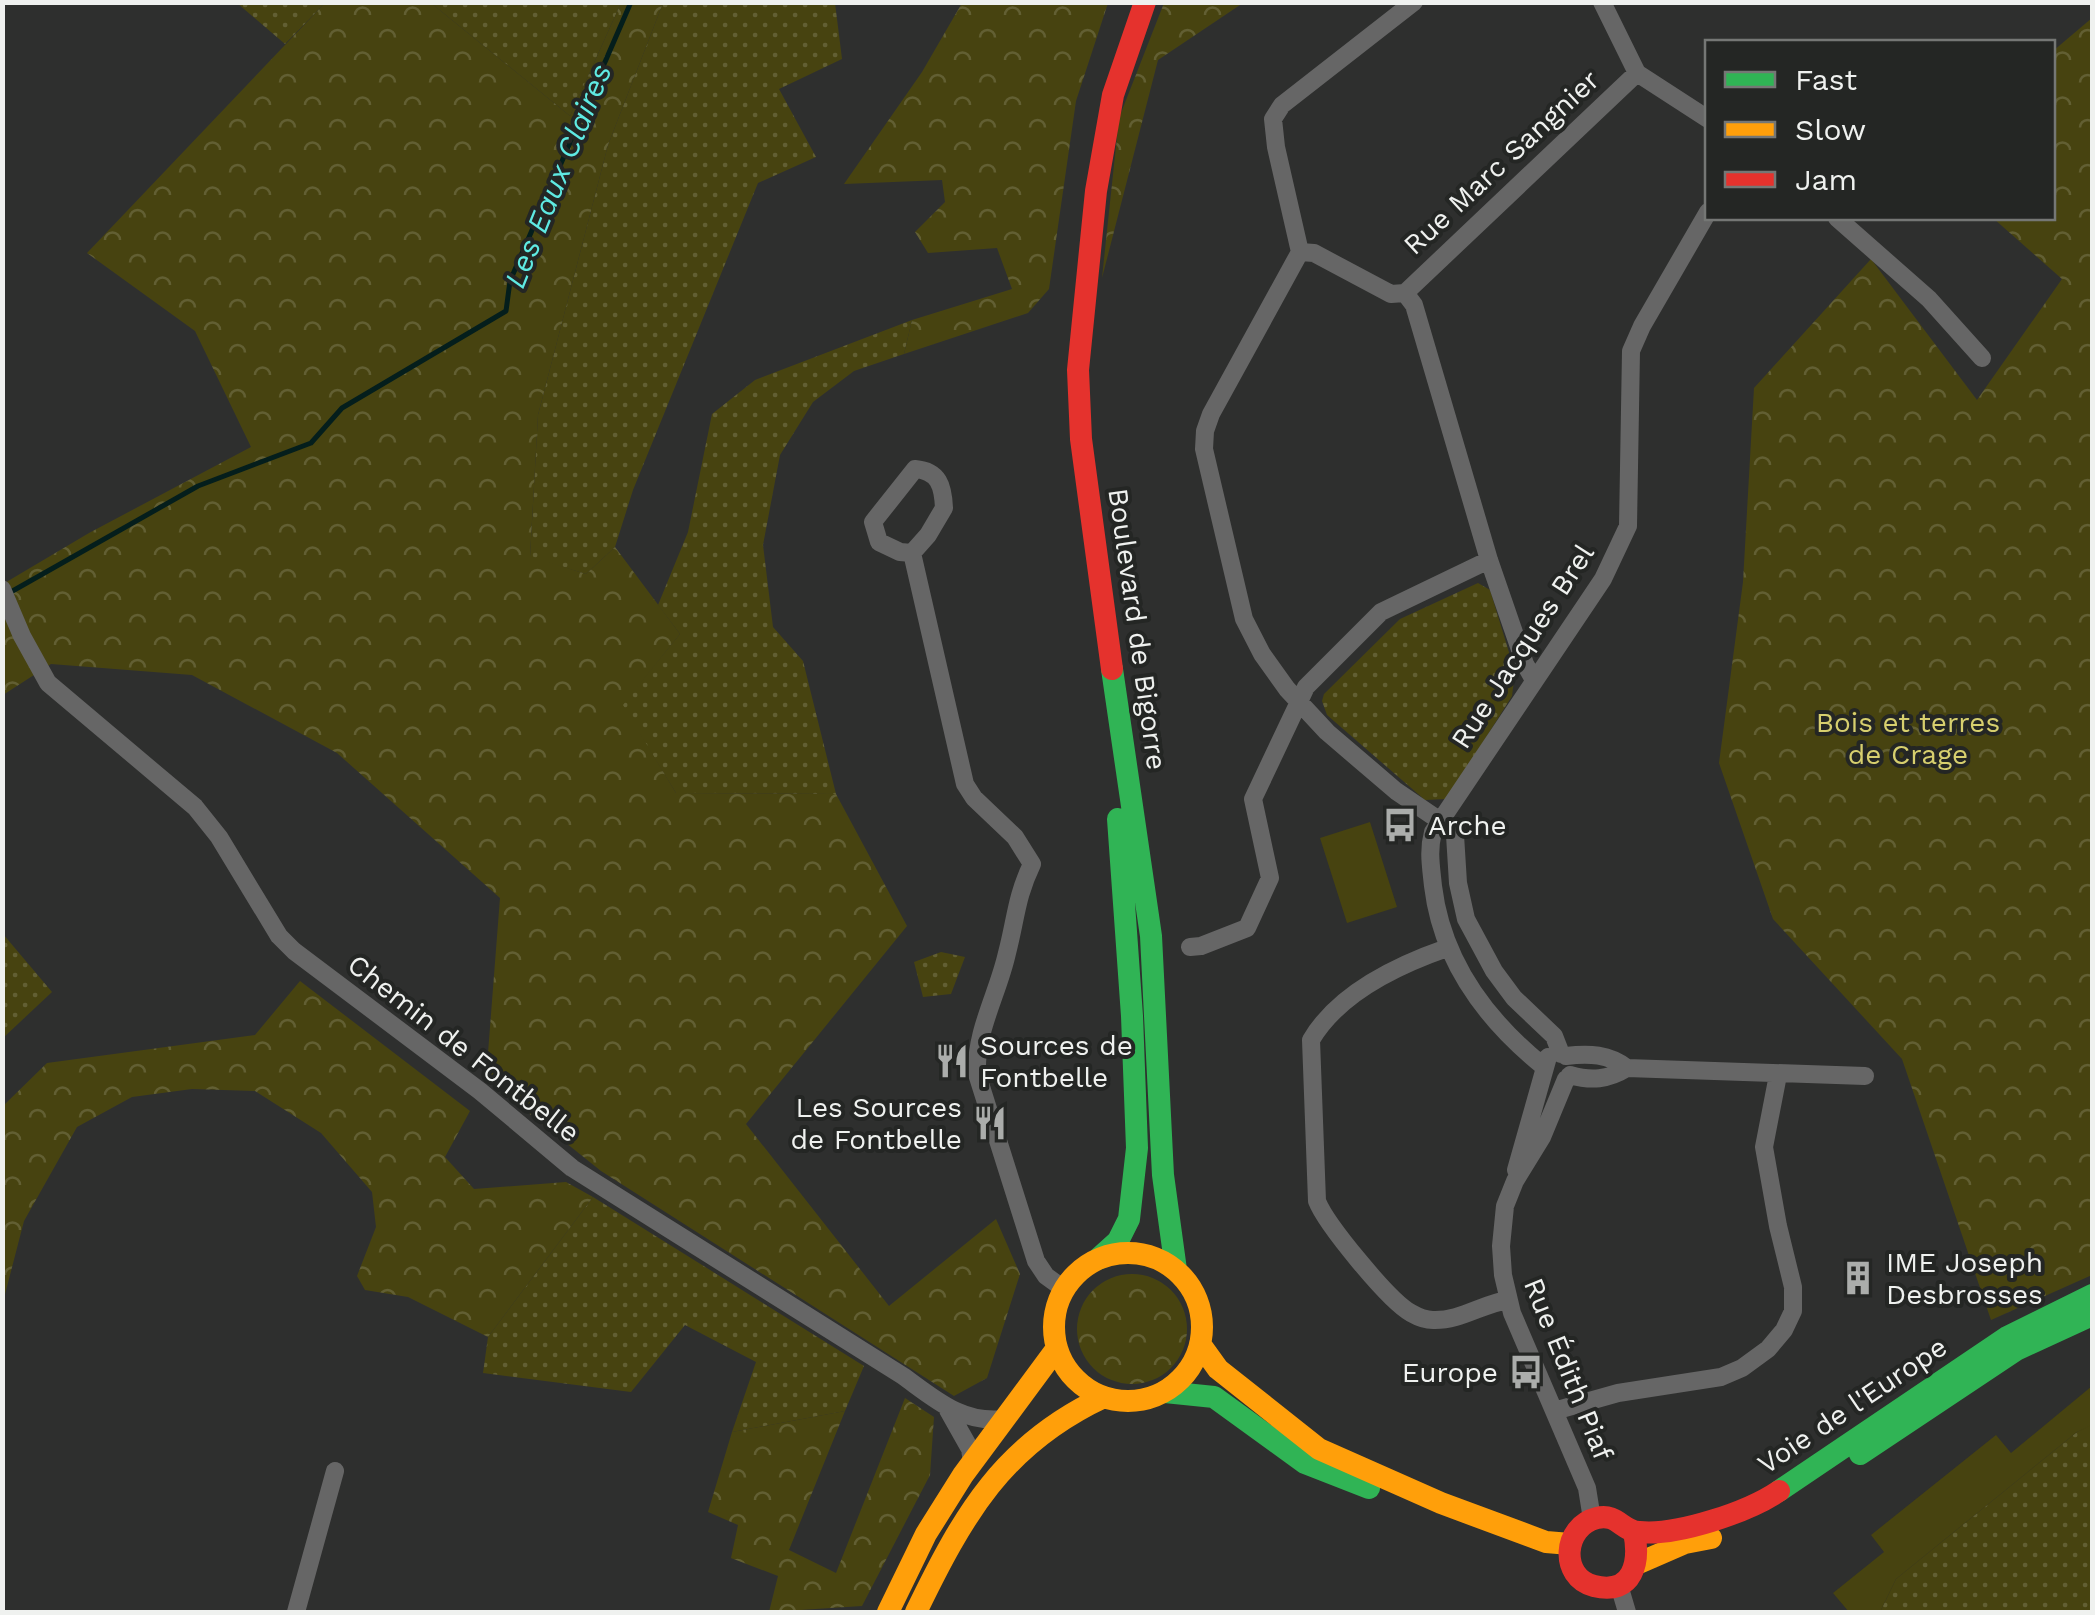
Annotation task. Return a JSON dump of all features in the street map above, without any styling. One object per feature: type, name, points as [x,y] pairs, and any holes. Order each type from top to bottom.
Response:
[{"type":"main road","name":"Boulevard de Bigorre","points":[[1098,1259],[1118,1241],[1128,1219],[1136,1148],[1133,1035],[1120,836],[1070,448],[1066,385],[1071,286],[1084,184],[1104,84],[1130,2]]},
{"type":"main road","name":"Boulevard de Bigorre","points":[[1145,2],[1113,96],[1096,191],[1078,370],[1092,534],[1151,936],[1162,1175],[1176,1270]]},
{"type":"main road","points":[[1118,1254],[1158,1259],[1176,1270],[1199,1304],[1202,1324],[1200,1344],[1188,1372],[1165,1392],[1124,1401],[1104,1397],[1074,1378],[1057,1348],[1054,1328],[1064,1289],[1079,1272],[1098,1259],[1118,1254]]},
{"type":"main road","name":"Voie de l'Europe","points":[[1592,1519],[1611,1517],[1634,1532],[1700,1527],[1739,1514],[1772,1496],[2007,1337],[2092,1295]]},
{"type":"main road","name":"Voie de l'Europe","points":[[1619,1585],[1628,1580],[1639,1563],[1778,1508],[2016,1350],[2092,1315]]},
{"type":"main road","points":[[1200,1344],[1218,1369],[1319,1449],[1440,1503],[1546,1542],[1570,1544]]},
{"type":"main road","points":[[888,1612],[926,1534],[972,1462],[1057,1348]]},
{"type":"main road","points":[[1165,1392],[1214,1397],[1324,1473],[1381,1492],[1440,1503]]},
{"type":"main road","points":[[916,1612],[965,1516],[992,1480],[1047,1428],[1076,1408],[1104,1397]]},
{"type":"main road","points":[[1592,1519],[1582,1524],[1570,1544],[1573,1570],[1593,1587],[1619,1585]]},
{"type":"main road","points":[[1634,1532],[1640,1547],[1639,1563]]},
{"type":"street","points":[[1414,2],[1282,105],[1274,119],[1276,147],[1300,252],[1211,414],[1204,448],[1244,619],[1262,654],[1327,732],[1396,792],[1455,835],[1458,883],[1466,920],[1514,998],[1554,1036],[1566,1066],[1589,1080],[1615,1076],[1627,1068],[1865,1076]]},
{"type":"street","points":[[1602,2],[1637,73],[1705,117]]},
{"type":"street","name":"Rue Marc Sangnier","points":[[1405,293],[1637,73]]},
{"type":"street","name":"Rue Jacques Brel","points":[[1544,1068],[1515,1044],[1470,991],[1447,948],[1428,850],[1434,832],[1603,579],[1628,526],[1632,351],[1642,326],[1705,217]]},
{"type":"street","points":[[1839,220],[1929,299],[1982,358]]},
{"type":"street","points":[[1300,252],[1314,253],[1391,294],[1405,293],[1414,305],[1489,560],[1534,680]]},
{"type":"street","points":[[915,469],[940,481],[944,508],[928,536],[912,552],[900,552],[879,542],[873,522],[915,469]]},
{"type":"street","points":[[912,552],[964,784],[1016,837],[1032,864],[1018,894],[1007,955],[976,1054],[978,1074],[1036,1261],[1046,1276],[1064,1289]]},
{"type":"street","points":[[1190,947],[1247,928],[1270,878],[1254,799],[1306,688],[1382,612],[1489,560]]},
{"type":"street","name":"Chemin de Fontbelle","points":[[6,598],[48,682],[194,806],[219,837],[279,936],[294,951],[480,1090],[572,1168],[903,1376],[948,1409],[980,1420],[1004,1419]]},
{"type":"street","points":[[1447,948],[1409,961],[1354,997],[1324,1018],[1311,1040],[1317,1201],[1328,1221],[1394,1298],[1414,1315],[1436,1320],[1451,1318],[1508,1300]]},
{"type":"street","points":[[1544,1068],[1556,1082],[1566,1066],[1589,1053],[1618,1060],[1627,1068]]},
{"type":"street","name":"Rue Édith Piaf","points":[[1515,1181],[1542,1137],[1566,1066]]},
{"type":"street","name":"Rue Édith Piaf","points":[[1544,1068],[1502,1227],[1503,1276],[1508,1300],[1587,1488],[1592,1519]]},
{"type":"street","points":[[1554,1412],[1618,1393],[1722,1377],[1768,1349],[1784,1330],[1793,1311],[1793,1287],[1764,1147],[1778,1075]]},
{"type":"street","points":[[948,1409],[970,1449],[972,1462]]},
{"type":"street","points":[[296,1612],[335,1471]]},
{"type":"street","points":[[1619,1585],[1627,1612]]},
{"type":"green space","points":[[237,3],[325,3],[285,44]]},
{"type":"green space","points":[[325,3],[431,3],[570,116],[621,3],[663,3],[608,145],[538,415],[530,556],[586,574],[615,547],[680,634],[623,705],[676,793],[836,794],[907,926],[746,1124],[889,1306],[996,1219],[1020,1274],[987,1378],[954,1396],[601,1171],[486,1079],[500,898],[337,753],[192,675],[51,664],[3,695],[3,584],[89,533],[251,447],[195,331],[87,253]]},
{"type":"green space","points":[[431,3],[621,3],[570,116]]},
{"type":"green space","points":[[663,3],[835,3],[842,59],[779,89],[816,157],[758,183],[633,490],[615,547],[586,574],[530,557],[538,415],[608,145]]},
{"type":"green space","points":[[962,3],[1108,3],[1076,101],[1049,289],[1028,313],[904,354],[912,320],[1012,289],[997,248],[928,253],[915,232],[945,202],[942,180],[844,184],[922,72]]},
{"type":"green space","points":[[1164,3],[1243,3],[1158,60],[1102,278],[1119,118]]},
{"type":"green space","name":"Bois et terres de Crage","points":[[2092,18],[2092,1275],[1991,1320],[1902,1059],[1773,919],[1719,763],[1743,582],[1754,388],[1871,259],[1977,400],[2062,279],[1995,220],[2055,220],[2055,49]]},
{"type":"green space","points":[[912,320],[904,354],[854,371],[813,402],[780,455],[763,545],[773,627],[803,661],[836,794],[676,793],[622,705],[680,634],[658,605],[688,532],[712,414],[755,380]]},
{"type":"green space","points":[[1478,583],[1490,590],[1515,672],[1512,696],[1446,799],[1425,800],[1327,715],[1322,701],[1324,694],[1400,619]]},
{"type":"green space","points":[[1370,822],[1397,907],[1347,923],[1320,838]]},
{"type":"green space","points":[[3,934],[52,992],[3,1038]]},
{"type":"green space","points":[[941,952],[965,957],[951,994],[923,997],[914,962]]},
{"type":"green space","points":[[300,981],[470,1111],[445,1157],[474,1189],[566,1182],[593,1197],[488,1337],[408,1297],[365,1290],[357,1276],[376,1227],[372,1192],[321,1133],[255,1091],[192,1089],[132,1097],[77,1127],[24,1221],[3,1302],[3,1106],[47,1063],[255,1035]]},
{"type":"green space","points":[[593,1197],[864,1366],[845,1411],[732,1432],[756,1362],[685,1325],[631,1392],[483,1373],[488,1337]]},
{"type":"green space","points":[[1132,1274],[1153,1278],[1171,1290],[1183,1308],[1187,1329],[1183,1350],[1171,1368],[1153,1380],[1132,1384],[1111,1380],[1093,1368],[1081,1350],[1077,1329],[1081,1308],[1093,1290],[1111,1278]]},
{"type":"green space","points":[[2092,1386],[2092,1425],[2077,1432],[1896,1579],[1880,1612],[1849,1612],[1833,1593],[1884,1552],[1871,1535],[1996,1435],[2011,1453]]},
{"type":"green space","points":[[905,1398],[934,1417],[930,1475],[862,1606],[769,1612],[778,1576],[731,1558],[738,1525],[708,1512],[732,1432],[845,1411],[789,1550],[836,1573]]},
{"type":"green space","points":[[2090,1425],[2092,1612],[1880,1612],[1896,1579]]},
{"type":"waterway","name":"Les Eaux Claires","points":[[9,593],[198,486],[311,443],[342,408],[506,311],[510,281],[631,2]]},
{"type":"traffic: fast","points":[[1112,669],[1151,936],[1163,1175],[1176,1270]]},
{"type":"traffic: fast","points":[[1098,1259],[1118,1241],[1129,1219],[1137,1148],[1118,819]]},
{"type":"traffic: fast","points":[[1779,1491],[2007,1337],[2092,1295]]},
{"type":"traffic: fast","points":[[1860,1454],[2016,1350],[2092,1315]]},
{"type":"traffic: fast","points":[[1165,1392],[1214,1397],[1305,1463],[1369,1488]]},
{"type":"traffic: slow","points":[[1128,1253],[1156,1259],[1180,1275],[1196,1299],[1202,1327],[1196,1355],[1180,1379],[1156,1395],[1128,1401],[1100,1395],[1076,1379],[1060,1355],[1054,1327],[1060,1299],[1076,1275],[1100,1259],[1128,1253]]},
{"type":"traffic: slow","points":[[1200,1344],[1218,1369],[1319,1449],[1441,1503],[1546,1542],[1570,1544]]},
{"type":"traffic: slow","points":[[888,1612],[926,1534],[963,1475],[1057,1348]]},
{"type":"traffic: slow","points":[[916,1612],[951,1544],[990,1486],[1039,1437],[1104,1397]]},
{"type":"traffic: slow","points":[[1639,1563],[1685,1543],[1711,1538]]},
{"type":"traffic: jam","points":[[1112,669],[1081,439],[1078,370],[1096,191],[1113,95],[1145,2]]},
{"type":"traffic: jam","points":[[1634,1532],[1635,1564],[1626,1581],[1607,1588],[1594,1586],[1575,1573],[1571,1563],[1572,1541],[1577,1531],[1597,1518],[1610,1518],[1639,1532],[1673,1530],[1731,1514],[1779,1491]]},
{"type":"place","name":"Arche","points":[[1400,825]]},
{"type":"place","name":"Sources de Fontbelle","points":[[952,1061]]},
{"type":"place","name":"Les Sources de Fontbelle","points":[[990,1123]]},
{"type":"place","name":"IME Joseph Desbrosses","points":[[1858,1278]]},
{"type":"place","name":"Europe","points":[[1526,1372]]}]
